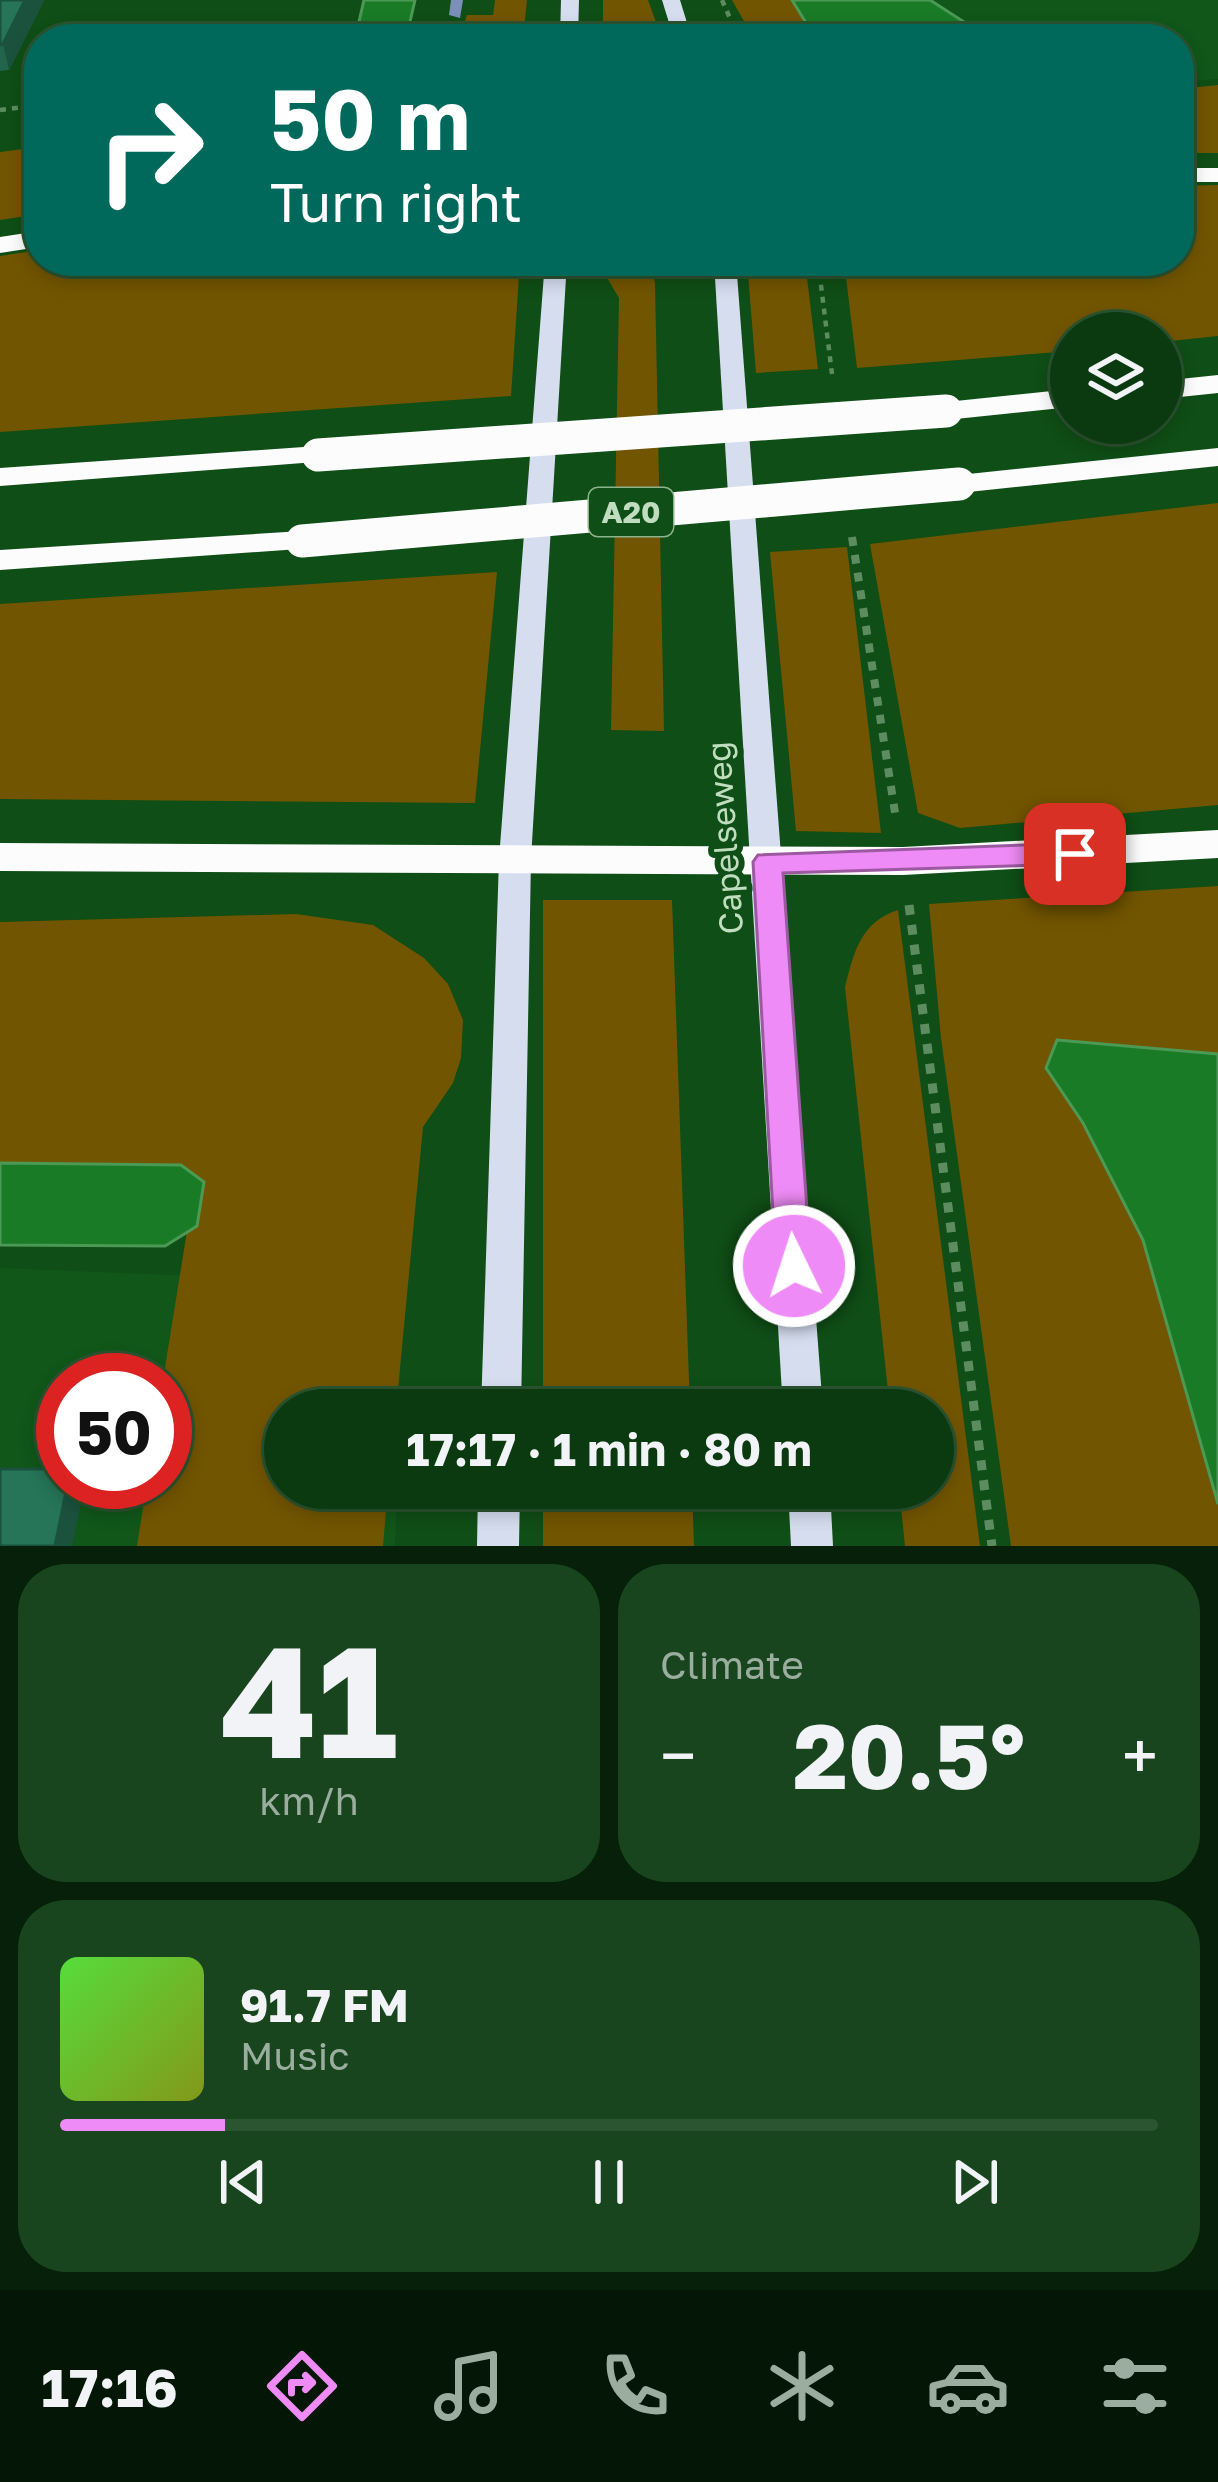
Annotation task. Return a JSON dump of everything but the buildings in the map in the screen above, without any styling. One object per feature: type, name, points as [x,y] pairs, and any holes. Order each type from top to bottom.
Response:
[{"type":"highway","points":[[1182,388],[1218,384]]},
{"type":"highway","points":[[0,477],[1050,400]]},
{"type":"highway","name":"A20","points":[[0,560],[302,541],[1218,457]]},
{"type":"highway","points":[[0,857],[903,861],[1218,844]]},
{"type":"main road","points":[[502,1389],[515,859],[555,276]]},
{"type":"main road","name":"Capelseweg","points":[[726,276],[802,1389]]},
{"type":"main road","points":[[498,1546],[499,1509]]},
{"type":"main road","points":[[809,1509],[812,1546]]},
{"type":"shaded area","points":[[364,0],[415,0],[409,24],[358,24]]},
{"type":"shaded area","points":[[495,0],[527,0],[525,24],[464,24],[467,15],[493,15]]},
{"type":"shaded area","points":[[603,0],[648,0],[657,24],[603,24]]},
{"type":"shaded area","points":[[732,0],[792,0],[807,24],[746,24]]},
{"type":"shaded area","points":[[792,0],[930,0],[969,24],[807,24]]},
{"type":"shaded area","points":[[918,0],[1218,0],[1218,79],[1194,81],[1194,24],[925,24]]},
{"type":"shaded area","points":[[1218,85],[1218,153],[1194,153],[1194,87]]},
{"type":"shaded area","points":[[24,149],[24,216],[0,220],[0,152]]},
{"type":"shaded area","points":[[1218,185],[1218,336],[1182,340],[1182,312],[1050,312],[1050,353],[857,368],[846,276],[1194,276],[1194,186]]},
{"type":"shaded area","points":[[24,252],[24,276],[519,276],[511,396],[0,432],[0,256]]},
{"type":"shaded area","points":[[606,276],[653,276],[664,731],[611,730],[619,298]]},
{"type":"shaded area","points":[[748,276],[807,276],[818,369],[756,373]]},
{"type":"shaded area","points":[[1218,503],[1218,805],[960,828],[918,813],[870,544]]},
{"type":"shaded area","points":[[847,547],[881,833],[796,831],[770,552]]},
{"type":"shaded area","points":[[497,572],[475,803],[0,799],[0,604]]},
{"type":"shaded area","points":[[1218,886],[1218,1054],[1047,1068],[1083,1123],[1143,1240],[1218,1504],[1218,1546],[1011,1546],[941,1038],[929,904]]},
{"type":"shaded area","points":[[543,900],[672,900],[689,1389],[543,1389]]},
{"type":"shaded area","points":[[898,910],[980,1546],[905,1546],[901,1509],[954,1509],[954,1389],[888,1389],[845,987],[867,930]]},
{"type":"shaded area","points":[[296,914],[373,925],[424,958],[448,984],[463,1020],[461,1058],[453,1083],[423,1127],[398,1389],[264,1389],[264,1509],[386,1509],[383,1546],[137,1546],[143,1509],[192,1509],[192,1353],[167,1353],[187,1231],[197,1225],[181,1165],[0,1163],[0,922]]},
{"type":"shaded area","points":[[1057,1040],[1218,1054],[1218,1504],[1143,1240],[1083,1123],[1046,1068]]},
{"type":"shaded area","points":[[0,1163],[181,1165],[204,1182],[197,1226],[165,1246],[0,1245]]},
{"type":"shaded area","points":[[0,1268],[403,1284],[400,1389],[264,1389],[264,1509],[396,1509],[395,1546],[0,1546]]},
{"type":"shaded area","points":[[543,1509],[693,1509],[694,1546],[543,1546]]},
{"type":"route","points":[[794,1266],[768,862],[1075,854]]}]
